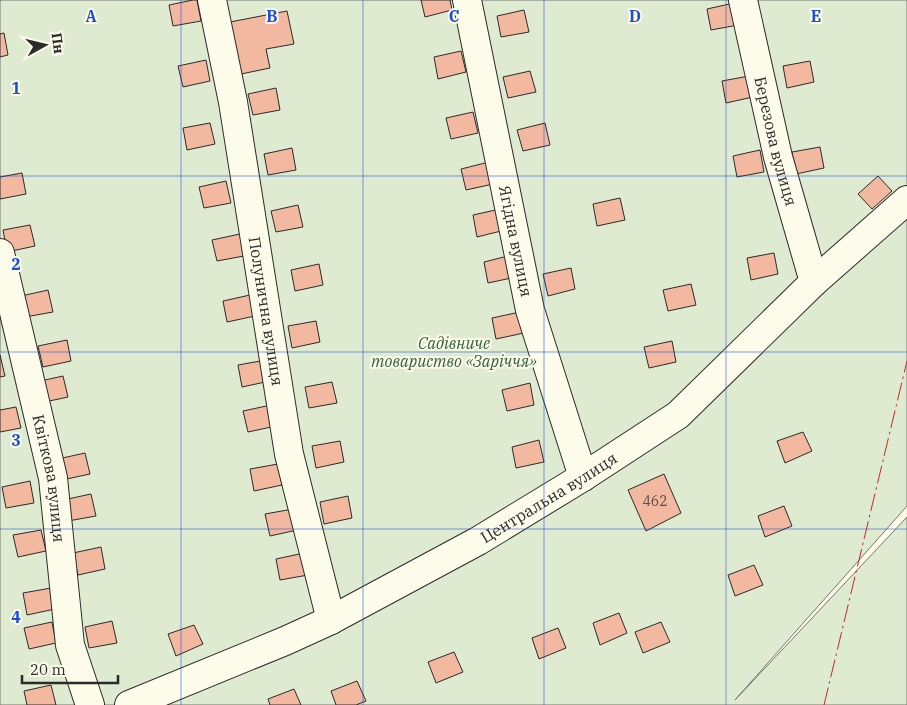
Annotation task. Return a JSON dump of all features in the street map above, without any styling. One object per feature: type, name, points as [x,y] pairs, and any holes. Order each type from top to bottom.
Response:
[{"type":"street","name":"Полунична вулиця","points":[[212,0],[233,102],[289,454],[331,620]]},
{"type":"street","name":"Ягідна вулиця","points":[[466,0],[530,310],[583,477]]},
{"type":"street","name":"Березова вулиця","points":[[743,0],[778,157],[814,282]]},
{"type":"street","name":"Центральна вулиця","points":[[129,705],[285,641],[331,620],[478,541],[583,477],[678,415],[814,282],[907,200]]},
{"type":"street","name":"Квіткова вулиця","points":[[0,254],[53,478],[70,645],[90,705]]},
{"type":"green space","name":"Садівниче товариство «Заріччя»","points":[[0,0],[907,0],[907,506],[735,700],[907,517],[907,705],[0,705]]},
{"type":"building","points":[[197,0],[201,21],[173,26],[169,5]]},
{"type":"building","points":[[421,0],[450,0],[452,10],[425,17]]},
{"type":"building","points":[[734,3],[738,25],[711,30],[707,9]]},
{"type":"building","points":[[524,10],[529,32],[501,37],[497,16]]},
{"type":"building","points":[[287,11],[294,44],[266,49],[270,68],[241,74],[230,22]]},
{"type":"building","points":[[4,33],[8,55],[0,57],[0,34]]},
{"type":"building","points":[[461,51],[466,72],[438,79],[434,57]]},
{"type":"building","points":[[206,60],[210,81],[183,87],[178,66]]},
{"type":"building","points":[[810,61],[814,82],[787,88],[783,66]]},
{"type":"building","points":[[530,71],[536,92],[508,98],[503,77]]},
{"type":"building","points":[[749,76],[753,97],[726,103],[722,81]]},
{"type":"building","points":[[276,88],[280,110],[253,115],[248,94]]},
{"type":"building","points":[[473,112],[478,133],[451,139],[446,118]]},
{"type":"building","points":[[210,123],[215,144],[187,150],[183,128]]},
{"type":"building","points":[[545,123],[550,145],[523,151],[517,130]]},
{"type":"building","points":[[820,147],[824,168],[796,174],[792,152]]},
{"type":"building","points":[[292,148],[296,170],[268,175],[264,154]]},
{"type":"building","points":[[760,150],[764,172],[737,177],[733,156]]},
{"type":"building","points":[[489,162],[493,184],[466,190],[461,169]]},
{"type":"building","points":[[22,173],[26,194],[0,199],[0,177]]},
{"type":"building","points":[[878,176],[892,191],[872,209],[858,194]]},
{"type":"building","points":[[226,181],[231,203],[204,208],[199,187]]},
{"type":"building","points":[[620,198],[625,220],[597,226],[593,204]]},
{"type":"building","points":[[298,205],[303,227],[276,232],[271,211]]},
{"type":"building","points":[[500,209],[505,230],[477,237],[473,215]]},
{"type":"building","points":[[30,225],[35,246],[7,252],[3,230]]},
{"type":"building","points":[[240,234],[244,256],[217,261],[212,240]]},
{"type":"building","points":[[774,253],[778,274],[751,280],[747,258]]},
{"type":"building","points":[[512,255],[516,277],[488,283],[484,262]]},
{"type":"building","points":[[319,264],[323,285],[295,291],[291,270]]},
{"type":"building","points":[[571,268],[575,289],[548,296],[543,274]]},
{"type":"building","points":[[691,284],[696,305],[668,311],[663,290]]},
{"type":"building","points":[[48,290],[53,312],[25,317],[21,296]]},
{"type":"building","points":[[250,295],[255,316],[227,322],[223,301]]},
{"type":"building","points":[[520,312],[524,333],[496,339],[492,318]]},
{"type":"building","points":[[316,321],[320,342],[292,348],[288,326]]},
{"type":"building","points":[[67,340],[71,361],[43,367],[38,346]]},
{"type":"building","points":[[672,341],[676,362],[649,368],[644,347]]},
{"type":"building","points":[[0,355],[5,376],[0,377]]},
{"type":"building","points":[[266,360],[270,381],[242,387],[238,365]]},
{"type":"building","points":[[63,376],[68,397],[40,403],[36,382]]},
{"type":"building","points":[[332,382],[337,403],[309,408],[305,387]]},
{"type":"building","points":[[530,383],[534,405],[507,411],[502,390]]},
{"type":"building","points":[[271,405],[276,426],[248,432],[243,411]]},
{"type":"building","points":[[16,407],[21,428],[0,432],[0,410]]},
{"type":"building","points":[[803,432],[812,451],[785,463],[777,441]]},
{"type":"building","points":[[539,440],[544,462],[516,468],[512,447]]},
{"type":"building","points":[[340,441],[344,462],[316,468],[312,446]]},
{"type":"building","points":[[85,453],[90,474],[62,480],[58,459]]},
{"type":"building","points":[[278,464],[282,485],[254,491],[250,469]]},
{"type":"building","points":[[664,474],[681,513],[646,531],[628,490]]},
{"type":"building","points":[[30,481],[34,503],[6,508],[2,487]]},
{"type":"building","points":[[91,494],[96,516],[68,521],[63,500]]},
{"type":"building","points":[[348,496],[352,518],[324,524],[320,502]]},
{"type":"building","points":[[784,506],[792,526],[765,537],[758,516]]},
{"type":"building","points":[[293,509],[297,530],[270,536],[265,514]]},
{"type":"building","points":[[41,530],[46,551],[18,557],[13,535]]},
{"type":"building","points":[[101,547],[105,569],[78,575],[73,553]]},
{"type":"building","points":[[304,553],[308,575],[280,580],[276,559]]},
{"type":"building","points":[[754,565],[763,585],[735,596],[728,575]]},
{"type":"building","points":[[51,588],[55,609],[27,615],[23,593]]},
{"type":"building","points":[[619,613],[627,633],[600,645],[593,623]]},
{"type":"building","points":[[112,621],[117,643],[89,648],[85,627]]},
{"type":"building","points":[[52,622],[56,643],[29,649],[24,628]]},
{"type":"building","points":[[661,622],[670,642],[643,653],[635,632]]},
{"type":"building","points":[[194,625],[203,644],[176,656],[168,634]]},
{"type":"building","points":[[558,628],[566,648],[539,659],[532,638]]},
{"type":"building","points":[[454,652],[463,672],[436,683],[428,662]]},
{"type":"building","points":[[357,681],[366,701],[356,705],[336,705],[331,691]]},
{"type":"building","points":[[51,685],[56,705],[27,705],[24,691]]},
{"type":"building","points":[[294,689],[301,705],[270,705],[268,699]]},
{"type":"power","points":[[824,705],[907,361]]}]
